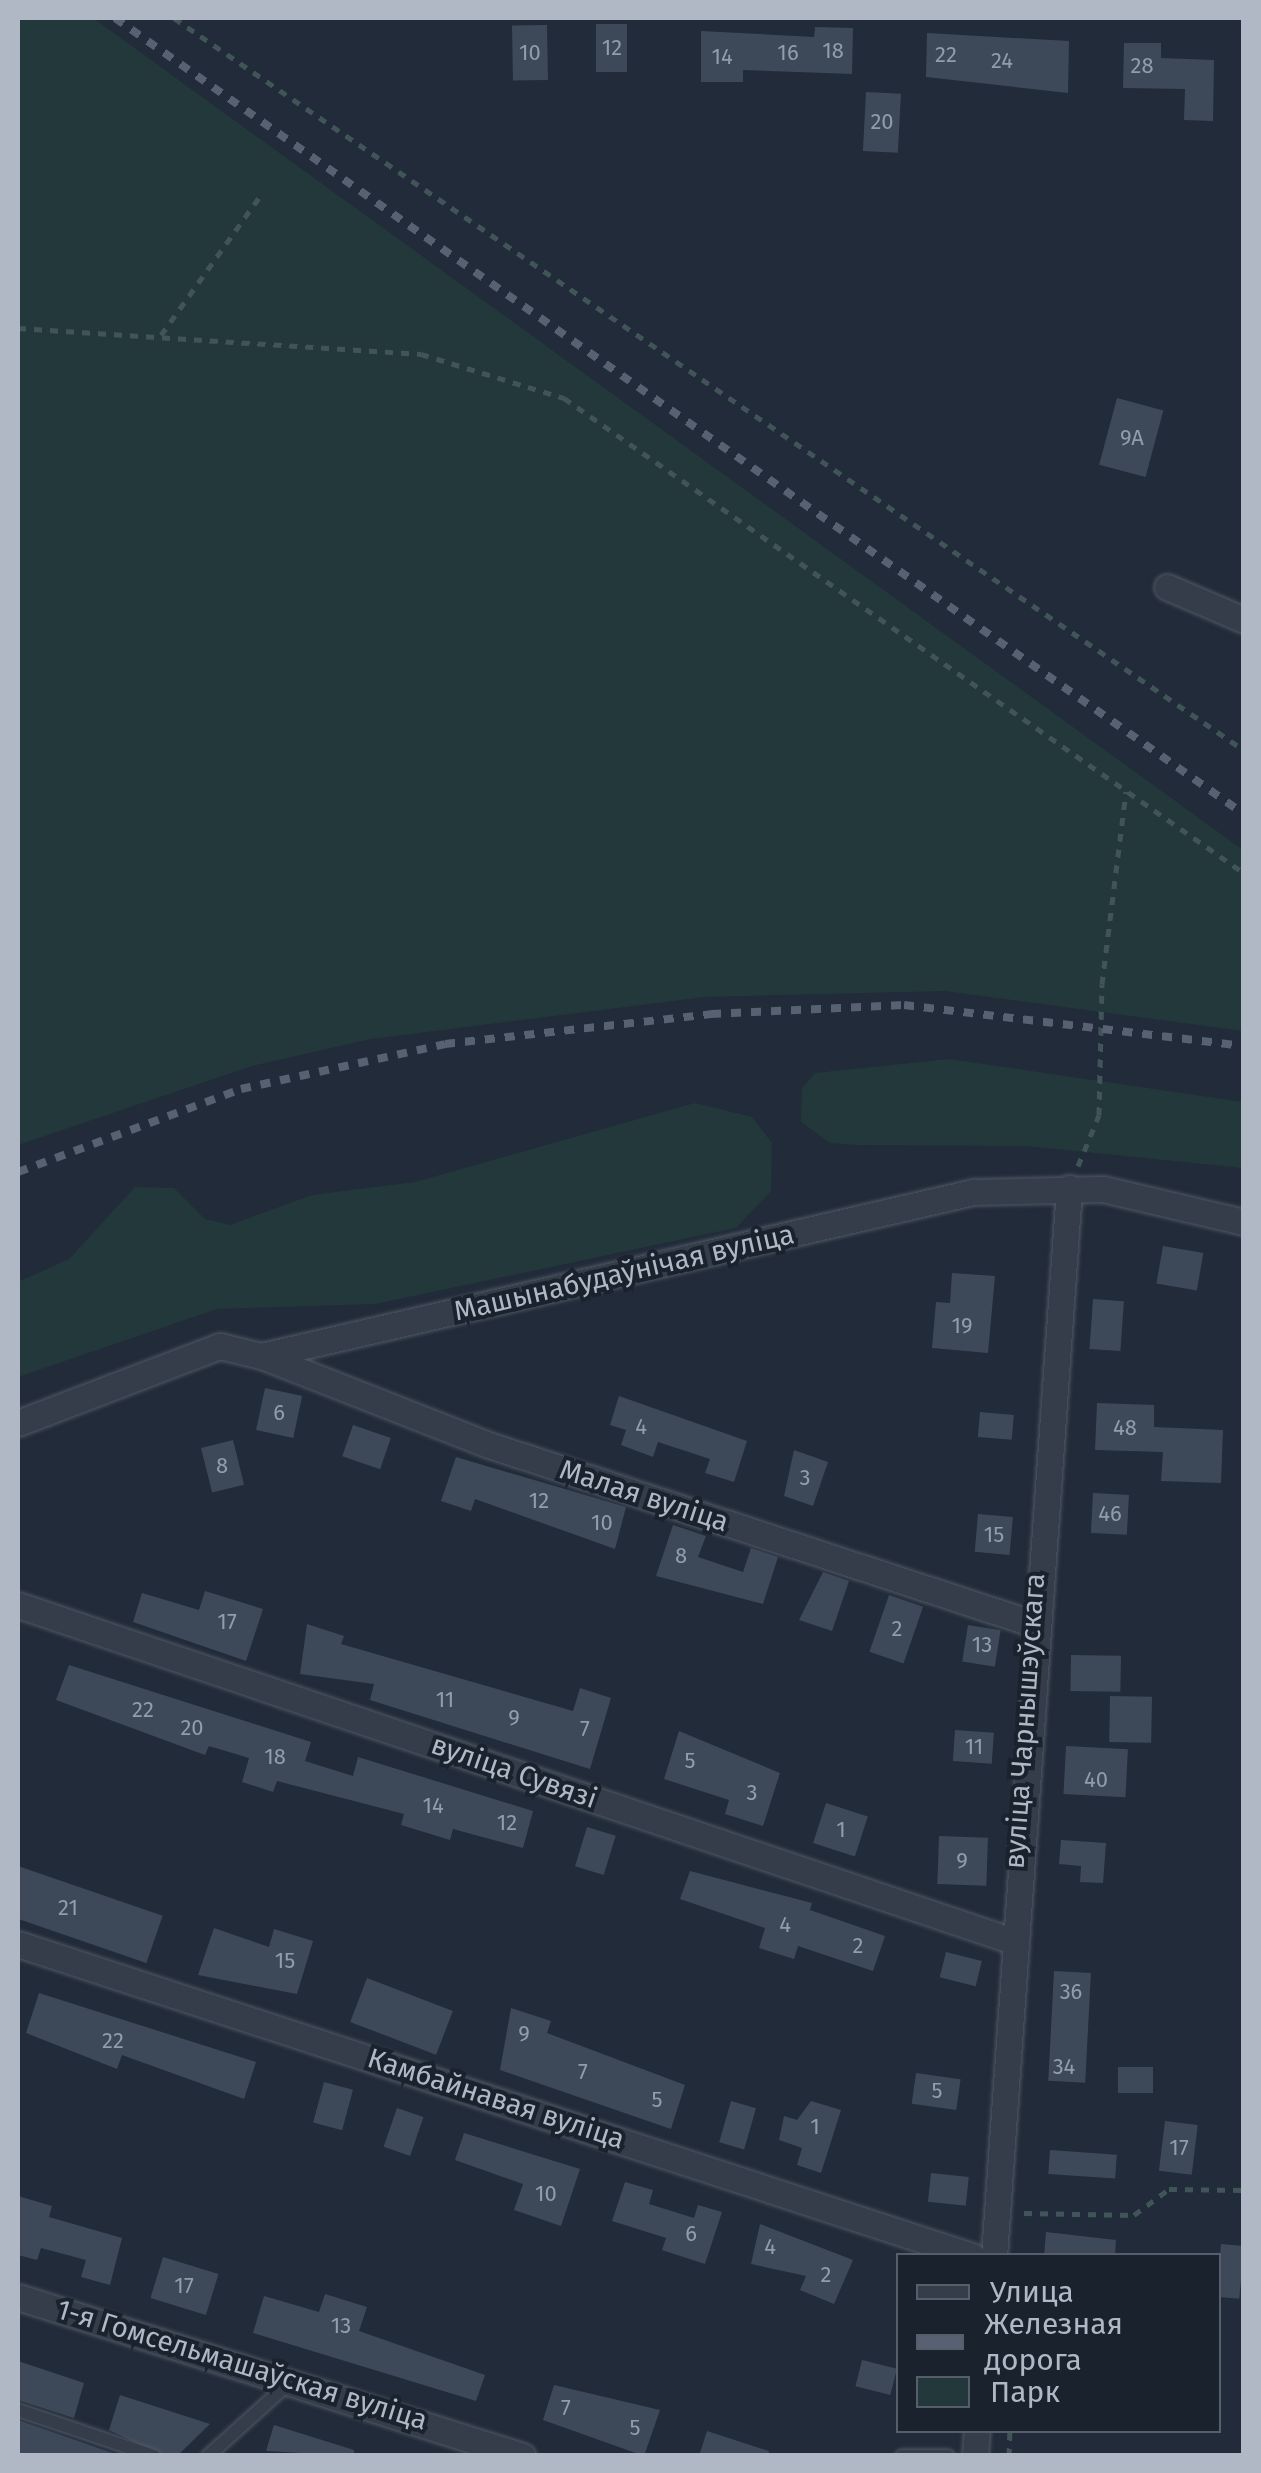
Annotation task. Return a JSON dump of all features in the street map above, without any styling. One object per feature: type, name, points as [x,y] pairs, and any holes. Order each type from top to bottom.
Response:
[{"type":"street","points":[[1167,587],[1244,620]]},
{"type":"street","name":"Машынабудаўнічая вуліца","points":[[18,1423],[203,1351],[261,1356],[972,1192],[1069,1188],[1244,1222]]},
{"type":"street","name":"вуліца Чарнышэўскага","points":[[994,2253],[1032,1623],[1069,1188]]},
{"type":"street","name":"Малая вуліца","points":[[261,1356],[489,1446],[1032,1623]]},
{"type":"street","name":"вуліца Сувязі","points":[[18,1605],[1010,1940]]},
{"type":"street","name":"Камбайнавая вуліца","points":[[18,1944],[963,2253]]},
{"type":"street","name":"1-я Гомсельмашаўская вуліца","points":[[18,2297],[294,2379],[523,2456]]},
{"type":"lane","points":[[208,2456],[294,2379]]},
{"type":"lane","points":[[18,2410],[154,2456]]},
{"type":"lane","points":[[902,2456],[948,2456]]},
{"type":"path","points":[[174,18],[1244,750]]},
{"type":"path","points":[[161,335],[263,192]]},
{"type":"path","points":[[18,328],[421,354],[564,398],[1244,873]]},
{"type":"path","points":[[1069,1188],[1099,1115],[1102,984],[1126,791]]},
{"type":"path","points":[[1021,2214],[1134,2215],[1169,2190],[1244,2190]]},
{"type":"green space","points":[[18,18],[93,18],[1243,850],[1243,1031],[945,991],[705,997],[371,1039],[252,1066],[18,1145]]},
{"type":"green space","points":[[949,1059],[1243,1102],[1243,1168],[1025,1146],[830,1143],[801,1122],[802,1088],[815,1073]]},
{"type":"green space","points":[[695,1103],[752,1117],[772,1143],[771,1191],[736,1228],[375,1304],[217,1309],[18,1377],[18,1282],[69,1259],[135,1187],[174,1188],[205,1219],[230,1225],[312,1195],[415,1182]]},
{"type":"building","points":[[596,24],[627,24],[627,72],[596,72]]},
{"type":"building","points":[[547,25],[548,80],[513,81],[512,26]]},
{"type":"building","points":[[815,27],[853,28],[852,74],[743,70],[743,82],[701,82],[701,31],[814,37]]},
{"type":"building","points":[[927,33],[1069,41],[1068,93],[926,77]]},
{"type":"building","points":[[1124,43],[1161,43],[1161,58],[1214,60],[1213,121],[1184,120],[1185,89],[1123,88]]},
{"type":"building","points":[[866,92],[901,94],[898,153],[863,151]]},
{"type":"building","points":[[1117,398],[1163,410],[1146,477],[1099,465]]},
{"type":"building","points":[[1163,1246],[1203,1253],[1197,1291],[1156,1283]]},
{"type":"building","points":[[952,1273],[995,1276],[988,1353],[932,1348],[936,1302],[950,1303]]},
{"type":"building","points":[[1093,1299],[1124,1301],[1120,1351],[1090,1349]]},
{"type":"building","points":[[265,1388],[302,1396],[293,1438],[256,1430]]},
{"type":"building","points":[[619,1396],[747,1441],[734,1482],[705,1473],[710,1459],[658,1442],[653,1457],[621,1445],[626,1430],[610,1425]]},
{"type":"building","points":[[1097,1403],[1154,1405],[1154,1427],[1223,1430],[1221,1483],[1161,1481],[1163,1452],[1095,1450]]},
{"type":"building","points":[[980,1412],[1014,1415],[1012,1440],[978,1437]]},
{"type":"building","points":[[353,1425],[391,1438],[380,1469],[342,1456]]},
{"type":"building","points":[[233,1440],[244,1485],[212,1493],[201,1448]]},
{"type":"building","points":[[794,1450],[828,1462],[813,1506],[784,1496]]},
{"type":"building","points":[[456,1457],[626,1507],[615,1549],[475,1499],[471,1511],[441,1501]]},
{"type":"building","points":[[1093,1493],[1129,1495],[1127,1535],[1091,1533]]},
{"type":"building","points":[[978,1514],[1013,1517],[1010,1555],[975,1552]]},
{"type":"building","points":[[673,1525],[706,1536],[698,1557],[743,1572],[751,1548],[778,1557],[763,1604],[656,1576]]},
{"type":"building","points":[[823,1572],[849,1581],[832,1631],[799,1620]]},
{"type":"building","points":[[205,1591],[263,1609],[246,1661],[133,1622],[142,1593],[199,1610]]},
{"type":"building","points":[[889,1595],[923,1607],[904,1663],[869,1652]]},
{"type":"building","points":[[307,1624],[344,1636],[341,1644],[573,1711],[580,1688],[611,1698],[590,1769],[370,1700],[374,1684],[300,1674]]},
{"type":"building","points":[[968,1625],[1001,1630],[995,1667],[962,1662]]},
{"type":"building","points":[[1071,1655],[1121,1656],[1120,1692],[1070,1691]]},
{"type":"building","points":[[69,1665],[311,1742],[305,1761],[353,1776],[358,1757],[533,1811],[523,1848],[453,1829],[450,1840],[401,1825],[404,1814],[277,1781],[273,1792],[242,1782],[249,1758],[209,1746],[205,1755],[56,1700]]},
{"type":"building","points":[[1110,1696],[1152,1697],[1151,1743],[1109,1742]]},
{"type":"building","points":[[955,1730],[994,1733],[992,1764],[953,1761]]},
{"type":"building","points":[[679,1731],[780,1773],[763,1826],[725,1814],[729,1800],[664,1779]]},
{"type":"building","points":[[1066,1746],[1128,1749],[1125,1797],[1063,1794]]},
{"type":"building","points":[[826,1803],[868,1817],[855,1857],[813,1843]]},
{"type":"building","points":[[587,1827],[616,1836],[604,1875],[575,1866]]},
{"type":"building","points":[[939,1836],[988,1838],[986,1886],[937,1884]]},
{"type":"building","points":[[1061,1840],[1106,1843],[1103,1883],[1080,1882],[1081,1866],[1059,1864]]},
{"type":"building","points":[[18,1866],[163,1916],[146,1963],[18,1919]]},
{"type":"building","points":[[690,1871],[812,1903],[810,1910],[885,1936],[873,1971],[798,1946],[794,1959],[759,1948],[765,1928],[680,1899]]},
{"type":"building","points":[[214,1928],[269,1947],[274,1929],[313,1941],[297,1994],[198,1975]]},
{"type":"building","points":[[946,1952],[982,1961],[976,1986],[940,1977]]},
{"type":"building","points":[[1054,1971],[1091,1973],[1085,2083],[1048,2081]]},
{"type":"building","points":[[367,1978],[453,2011],[436,2055],[350,2022]]},
{"type":"building","points":[[39,1993],[256,2062],[244,2099],[122,2055],[117,2069],[26,2033]]},
{"type":"building","points":[[511,2008],[551,2021],[547,2033],[685,2085],[671,2129],[500,2070]]},
{"type":"building","points":[[1118,2067],[1153,2067],[1153,2093],[1118,2093]]},
{"type":"building","points":[[916,2073],[961,2079],[956,2110],[912,2104]]},
{"type":"building","points":[[324,2082],[353,2090],[342,2130],[313,2123]]},
{"type":"building","points":[[731,2101],[756,2108],[744,2150],[719,2142]]},
{"type":"building","points":[[811,2101],[841,2110],[821,2173],[797,2165],[802,2148],[779,2140],[784,2116],[797,2120]]},
{"type":"building","points":[[397,2108],[423,2117],[410,2156],[384,2147]]},
{"type":"building","points":[[1165,2121],[1198,2125],[1192,2175],[1159,2171]]},
{"type":"building","points":[[464,2133],[580,2169],[561,2226],[514,2210],[523,2184],[455,2160]]},
{"type":"building","points":[[1050,2150],[1117,2155],[1115,2179],[1048,2174]]},
{"type":"building","points":[[931,2173],[969,2177],[966,2206],[928,2202]]},
{"type":"building","points":[[625,2182],[653,2190],[649,2204],[694,2218],[698,2205],[722,2212],[705,2264],[662,2250],[666,2238],[612,2221]]},
{"type":"building","points":[[18,2196],[52,2206],[49,2217],[122,2238],[110,2285],[81,2277],[86,2260],[41,2248],[37,2260],[18,2255]]},
{"type":"building","points":[[760,2224],[853,2260],[834,2304],[800,2290],[806,2276],[751,2264]]},
{"type":"building","points":[[1046,2232],[1116,2240],[1115,2253],[1044,2253]]},
{"type":"building","points":[[1221,2244],[1244,2246],[1239,2299],[1221,2297]]},
{"type":"building","points":[[163,2257],[218,2274],[206,2315],[150,2298]]},
{"type":"building","points":[[325,2294],[367,2307],[359,2331],[485,2375],[476,2401],[253,2333],[264,2296],[319,2312]]},
{"type":"building","points":[[862,2360],[896,2368],[890,2395],[855,2386]]},
{"type":"building","points":[[18,2361],[84,2383],[74,2418],[18,2400]]},
{"type":"building","points":[[554,2385],[660,2410],[644,2456],[543,2420]]},
{"type":"building","points":[[120,2395],[210,2424],[177,2456],[164,2456],[109,2430]]},
{"type":"building","points":[[18,2420],[121,2456],[18,2456]]},
{"type":"building","points":[[274,2425],[354,2450],[354,2456],[266,2451]]},
{"type":"building","points":[[707,2431],[769,2451],[768,2456],[699,2456]]},
{"type":"railway","points":[[115,18],[1244,814]]},
{"type":"railway","points":[[18,1172],[241,1089],[445,1044],[711,1014],[904,1005],[1244,1046]]}]
